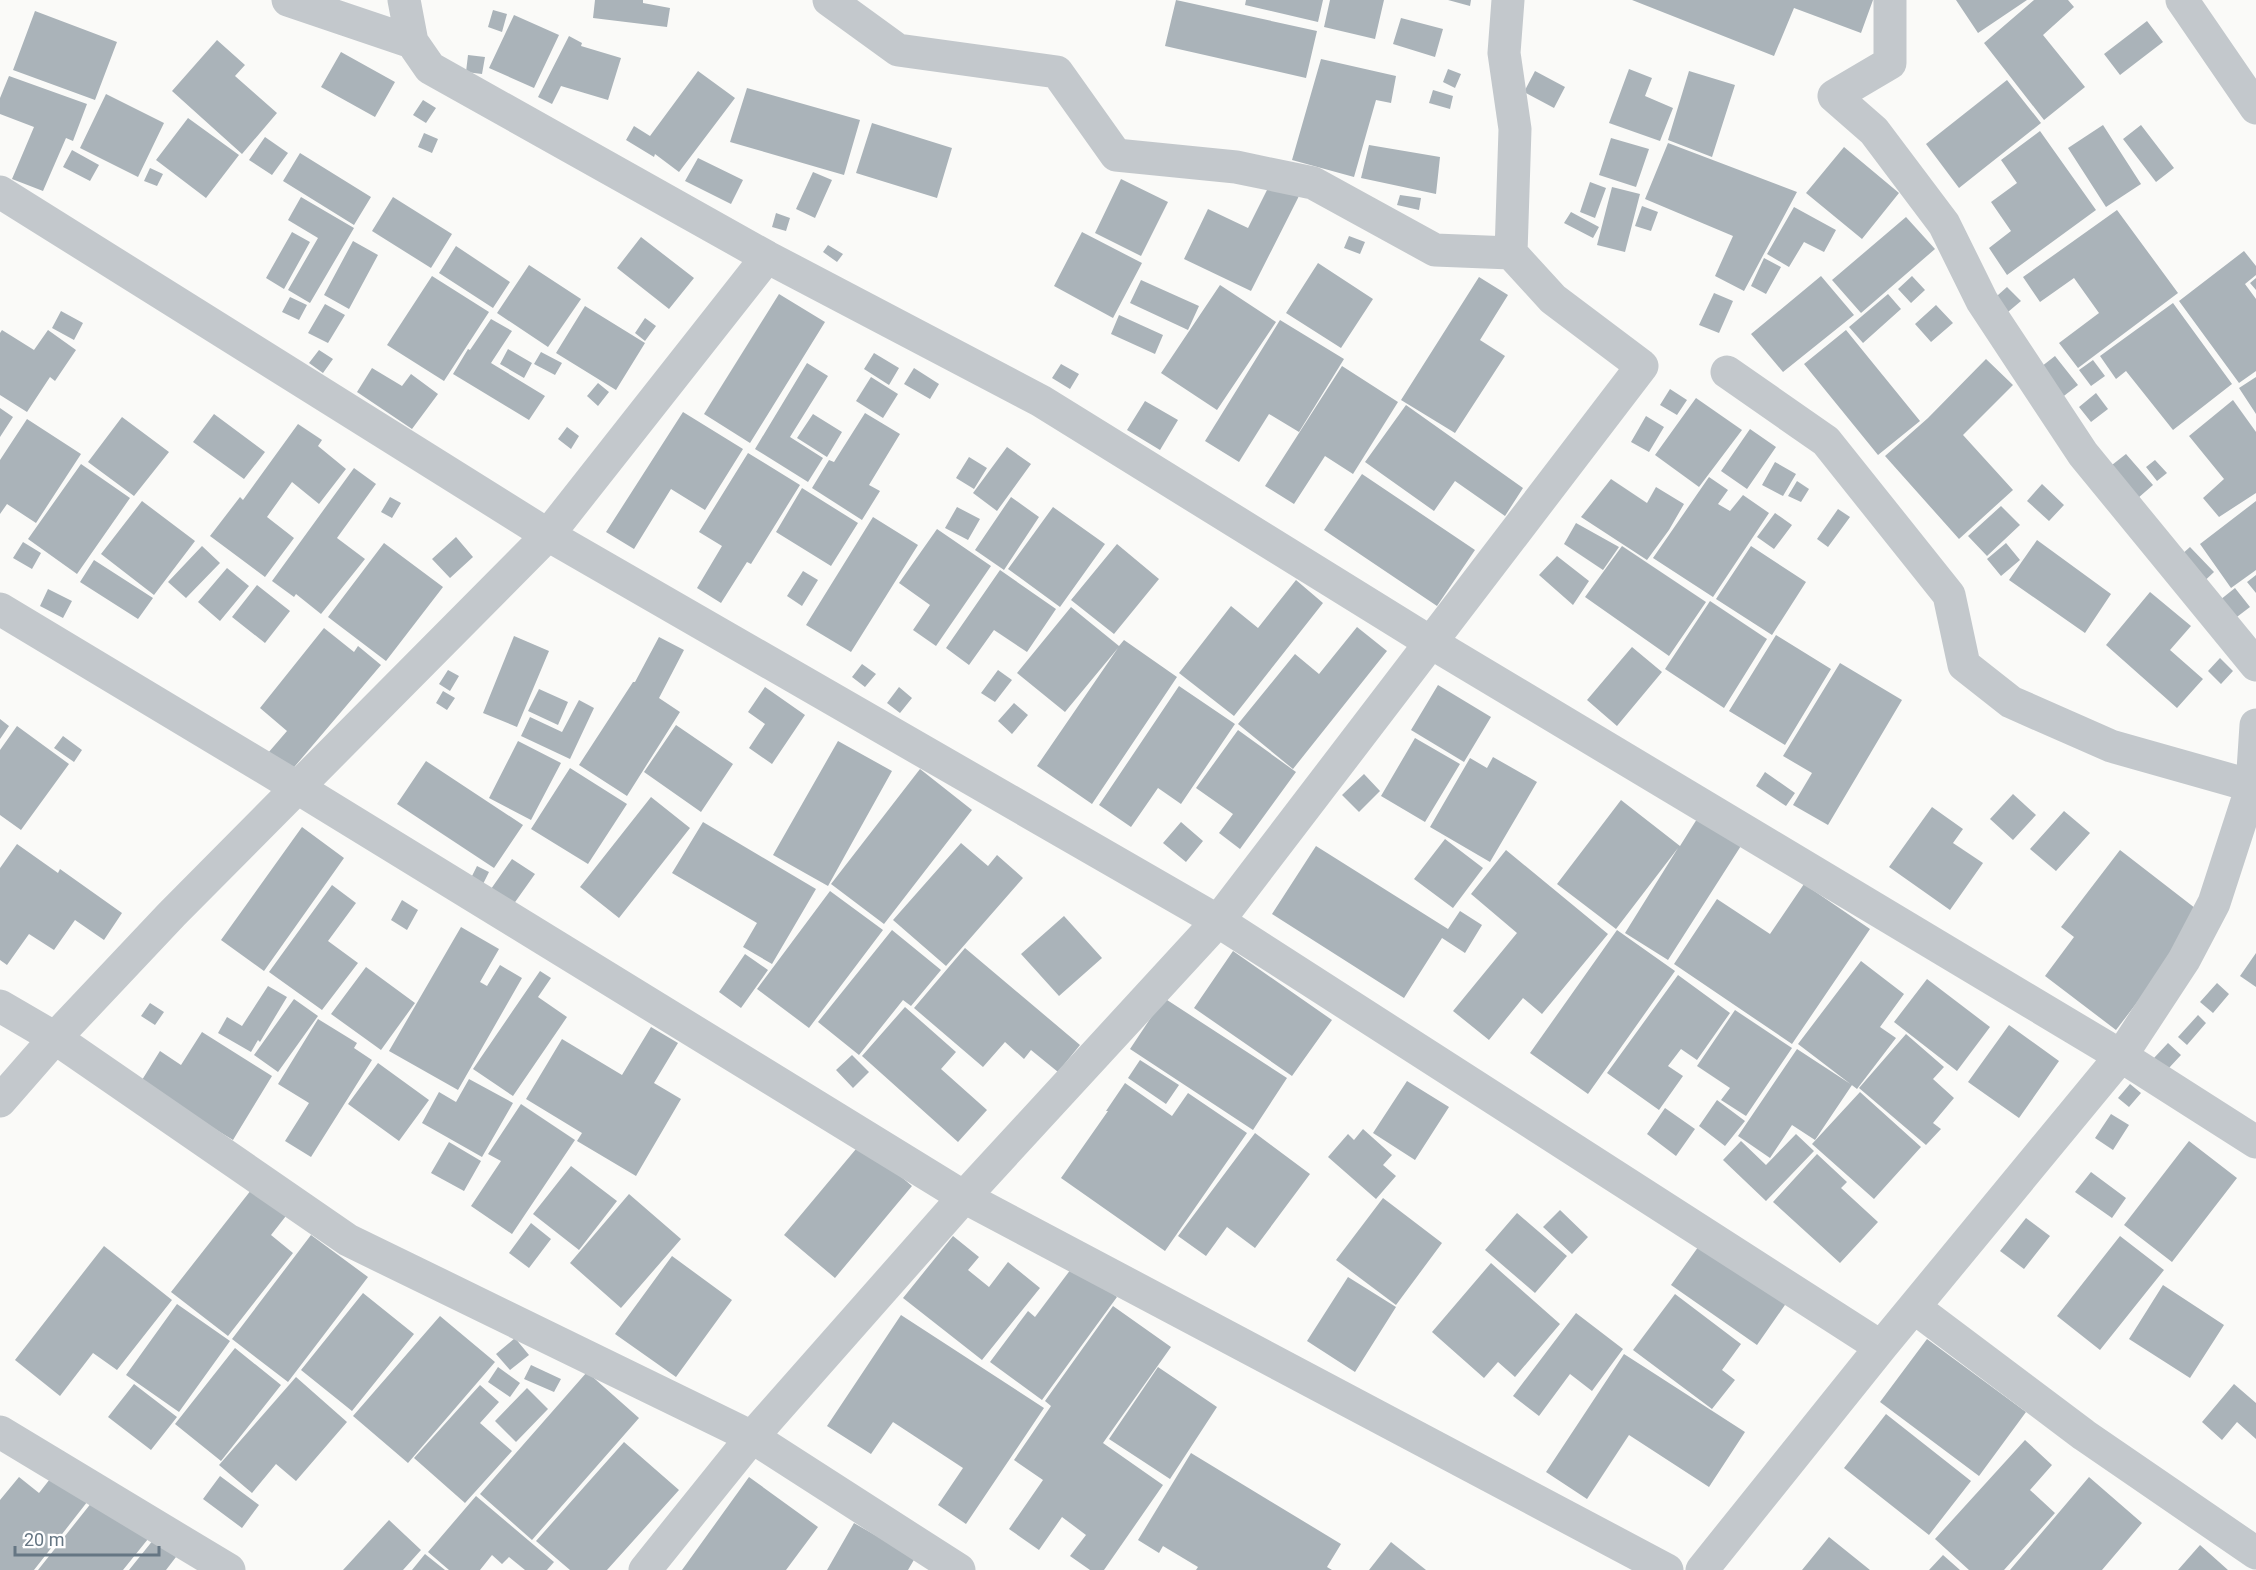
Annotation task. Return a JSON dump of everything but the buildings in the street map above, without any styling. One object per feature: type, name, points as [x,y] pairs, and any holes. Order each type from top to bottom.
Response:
[{"type":"street","points":[[288,0],[412,42]]},
{"type":"street","points":[[404,0],[412,42],[430,68],[767,257],[1041,400],[1430,642],[2121,1056],[2256,1143]]},
{"type":"street","points":[[829,0],[898,50],[1057,72],[1116,154],[1236,167],[1313,183],[1435,250],[1511,253]]},
{"type":"street","points":[[645,1570],[752,1437],[964,1197],[1218,921],[1642,366],[1553,299],[1511,253],[1515,129],[1504,53],[1508,0]]},
{"type":"street","points":[[1890,0],[1890,63],[1834,96],[1874,132],[1944,224],[1982,301],[2083,454],[2256,665]]},
{"type":"street","points":[[2182,0],[2256,108]]},
{"type":"street","points":[[0,192],[548,535],[1218,921],[1881,1347]]},
{"type":"street","points":[[0,1101],[55,1038],[172,914],[548,535],[767,257]]},
{"type":"street","points":[[1727,372],[1826,441],[1949,595],[1964,665],[2012,702],[2111,746],[2254,786]]},
{"type":"street","points":[[0,609],[298,788],[964,1197],[1667,1570]]},
{"type":"street","points":[[1702,1570],[1881,1347],[2121,1056],[2184,960],[2214,903],[2254,786],[2256,725]]},
{"type":"street","points":[[0,1006],[55,1038],[348,1240],[752,1437],[959,1570]]},
{"type":"street","points":[[1914,1308],[2084,1435],[2256,1553]]},
{"type":"street","points":[[0,1432],[229,1570]]}]
